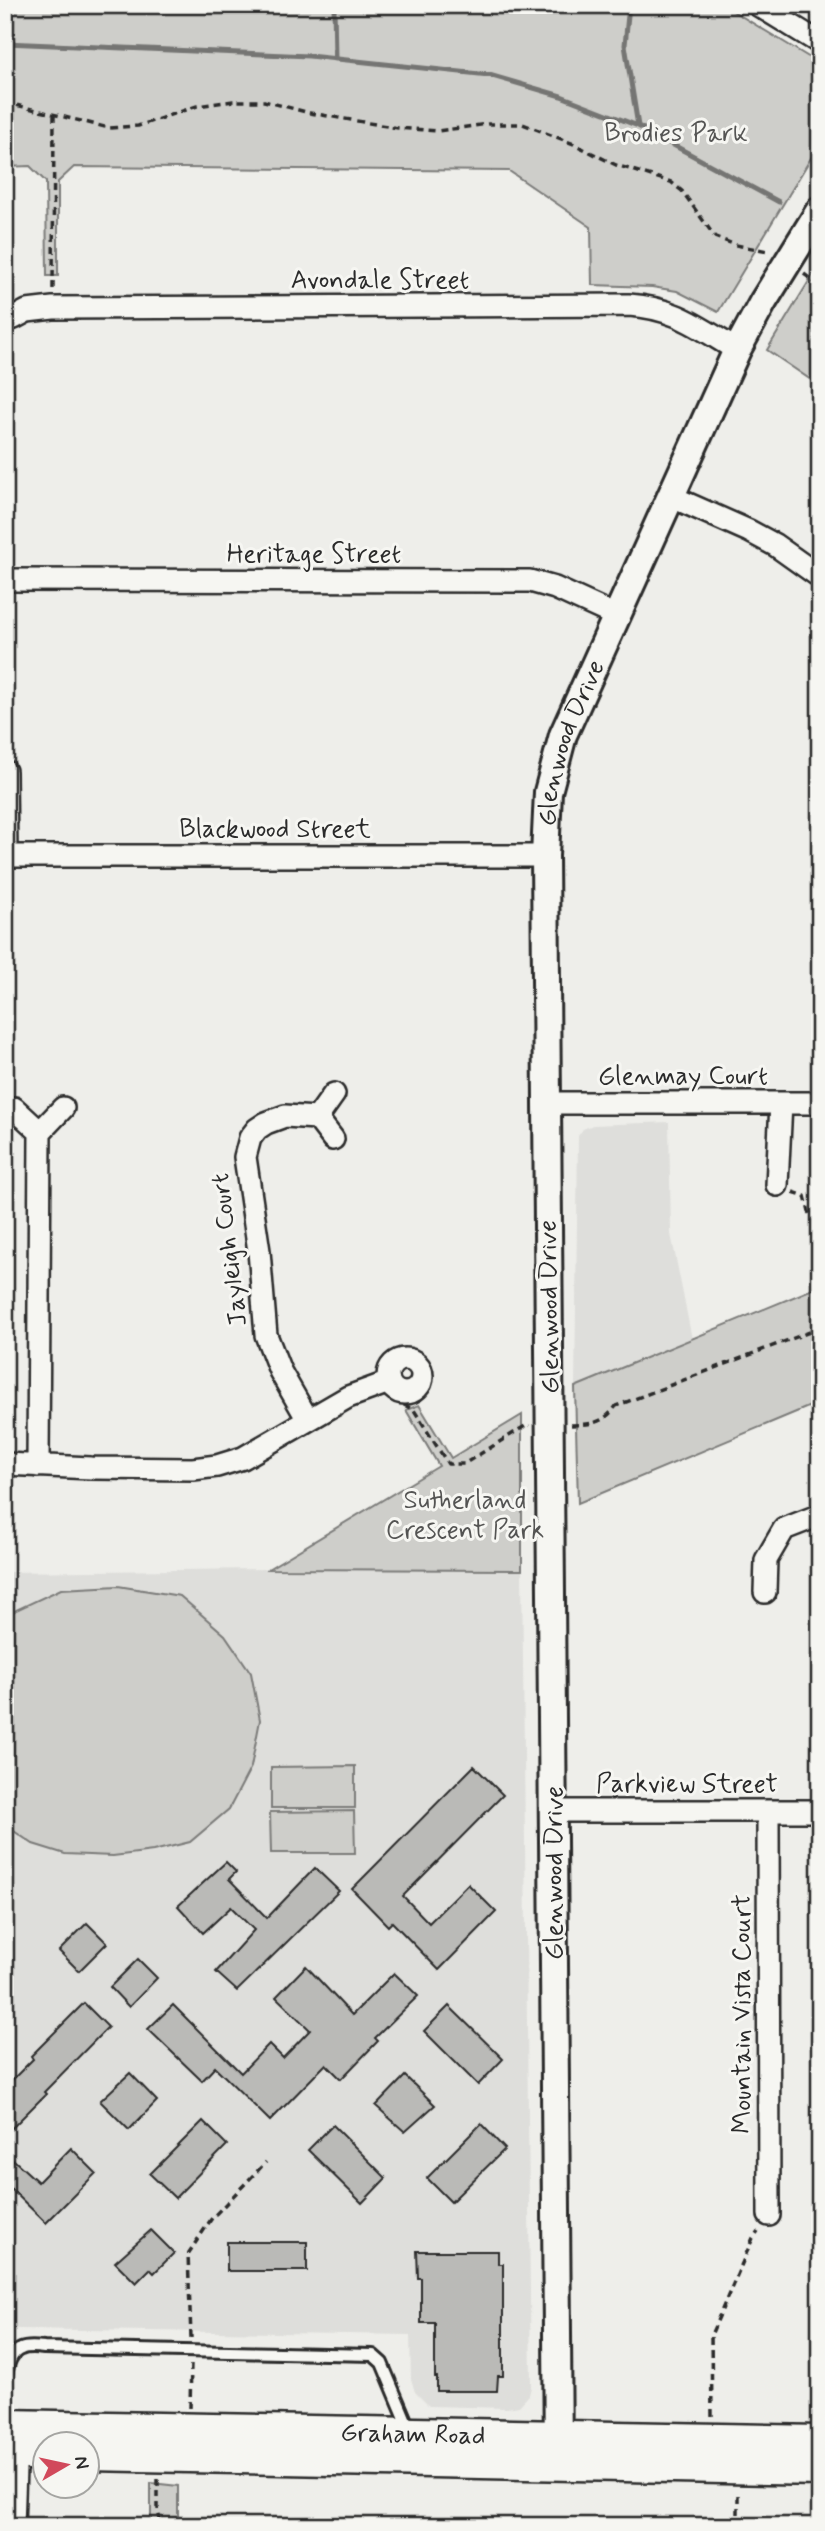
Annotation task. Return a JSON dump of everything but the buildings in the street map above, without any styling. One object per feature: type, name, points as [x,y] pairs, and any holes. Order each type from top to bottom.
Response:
[{"type":"main road","name":"Graham Road","points":[[11,2439],[412,2434],[558,2451],[820,2470]]},
{"type":"main road","points":[[11,2439],[32,2448]]},
{"type":"main road","name":"Graham Road","points":[[102,2455],[558,2451],[820,2441]]},
{"type":"street","points":[[758,5],[820,43]]},
{"type":"street","name":"Glenwood Drive","points":[[558,2451],[546,1103],[545,856],[548,792],[557,753],[615,616],[737,350],[763,302],[820,210]]},
{"type":"street","name":"Avondale Street","points":[[8,321],[27,311],[43,308],[650,306],[682,317],[737,350]]},
{"type":"street","points":[[670,496],[775,545],[820,577]]},
{"type":"street","name":"Heritage Street","points":[[5,580],[530,581],[555,588],[615,616]]},
{"type":"street","points":[[5,771],[6,856]]},
{"type":"street","name":"Blackwood Street","points":[[6,856],[545,856]]},
{"type":"street","points":[[332,1139],[317,1118],[334,1094]]},
{"type":"street","name":"Glenmay Court","points":[[546,1103],[820,1103]]},
{"type":"street","points":[[777,1185],[781,1103]]},
{"type":"street","points":[[14,1108],[40,1132]]},
{"type":"street","points":[[38,1466],[40,1132],[63,1108]]},
{"type":"street","name":"Jayleigh Court","points":[[308,1420],[280,1371],[266,1335],[259,1251],[245,1157],[250,1138],[266,1123],[285,1116],[317,1118]]},
{"type":"street","points":[[5,1464],[192,1469],[217,1466],[243,1458],[348,1396],[397,1387]]},
{"type":"street","points":[[765,1592],[766,1560],[784,1529],[820,1514]]},
{"type":"street","name":"Parkview Street","points":[[553,1811],[820,1811]]},
{"type":"street","name":"Mountain Vista Court","points":[[768,1812],[769,2215]]},
{"type":"street","points":[[11,2439],[13,2526]]},
{"type":"lane","points":[[11,2439],[6,2406],[7,2361],[17,2350],[27,2347],[373,2356],[382,2363],[412,2434]]},
{"type":"path","points":[[5,104],[109,128],[138,126],[197,106],[233,101],[264,101],[310,113],[398,128],[438,131],[488,124],[523,124],[574,144],[616,165],[671,182],[682,191],[715,237],[773,254]]},
{"type":"path","points":[[53,290],[54,116]]},
{"type":"path","points":[[803,273],[820,286]]},
{"type":"path","points":[[777,1185],[805,1196],[809,1212],[820,1226]]},
{"type":"path","points":[[567,1426],[597,1424],[616,1406],[820,1328]]},
{"type":"path","points":[[397,1387],[402,1404],[414,1410],[448,1464],[464,1464],[525,1426],[532,1426]]},
{"type":"path","points":[[190,2409],[188,2254],[212,2218],[266,2162]]},
{"type":"path","points":[[712,2419],[711,2335],[753,2238],[769,2215]]},
{"type":"path","points":[[158,2477],[158,2512],[162,2526]]},
{"type":"path","points":[[738,2491],[738,2526]]},
{"type":"shaded area","points":[[669,1122],[671,1234],[692,1339],[575,1387],[578,1136],[583,1129],[593,1125]]},
{"type":"shaded area","points":[[522,1570],[531,2387],[529,2395],[519,2406],[429,2406],[415,2392],[411,2379],[410,2335],[17,2329],[5,2338],[5,1572]]},
{"type":"green space","name":"Brodies Park","points":[[5,5],[723,5],[820,64],[820,143],[718,312],[677,291],[652,287],[592,285],[591,227],[509,171],[74,167],[58,182],[58,276],[47,276],[46,182],[30,166],[5,167]]},
{"type":"green space","points":[[820,263],[820,386],[767,350]]},
{"type":"green space","points":[[820,1286],[820,1402],[578,1503],[575,1387]]},
{"type":"green space","name":"Sutherland Crescent Park","points":[[419,1405],[451,1458],[522,1415],[522,1570],[268,1569],[439,1466],[406,1410]]},
{"type":"green space","points":[[118,1586],[180,1596],[225,1635],[251,1673],[260,1720],[251,1767],[229,1809],[190,1842],[153,1851],[113,1856],[65,1854],[33,1844],[5,1825],[5,1618],[61,1589]]},
{"type":"green space","points":[[355,1766],[355,1808],[271,1808],[271,1767]]},
{"type":"green space","points":[[354,1811],[355,1853],[271,1853],[270,1812]]},
{"type":"green space","points":[[151,2483],[178,2486],[178,2526],[151,2526]]},
{"type":"waterway","points":[[334,5],[335,59]]},
{"type":"waterway","points":[[629,5],[625,45],[638,126]]},
{"type":"waterway","points":[[5,43],[309,56],[489,75],[561,96],[638,126],[779,202]]}]
